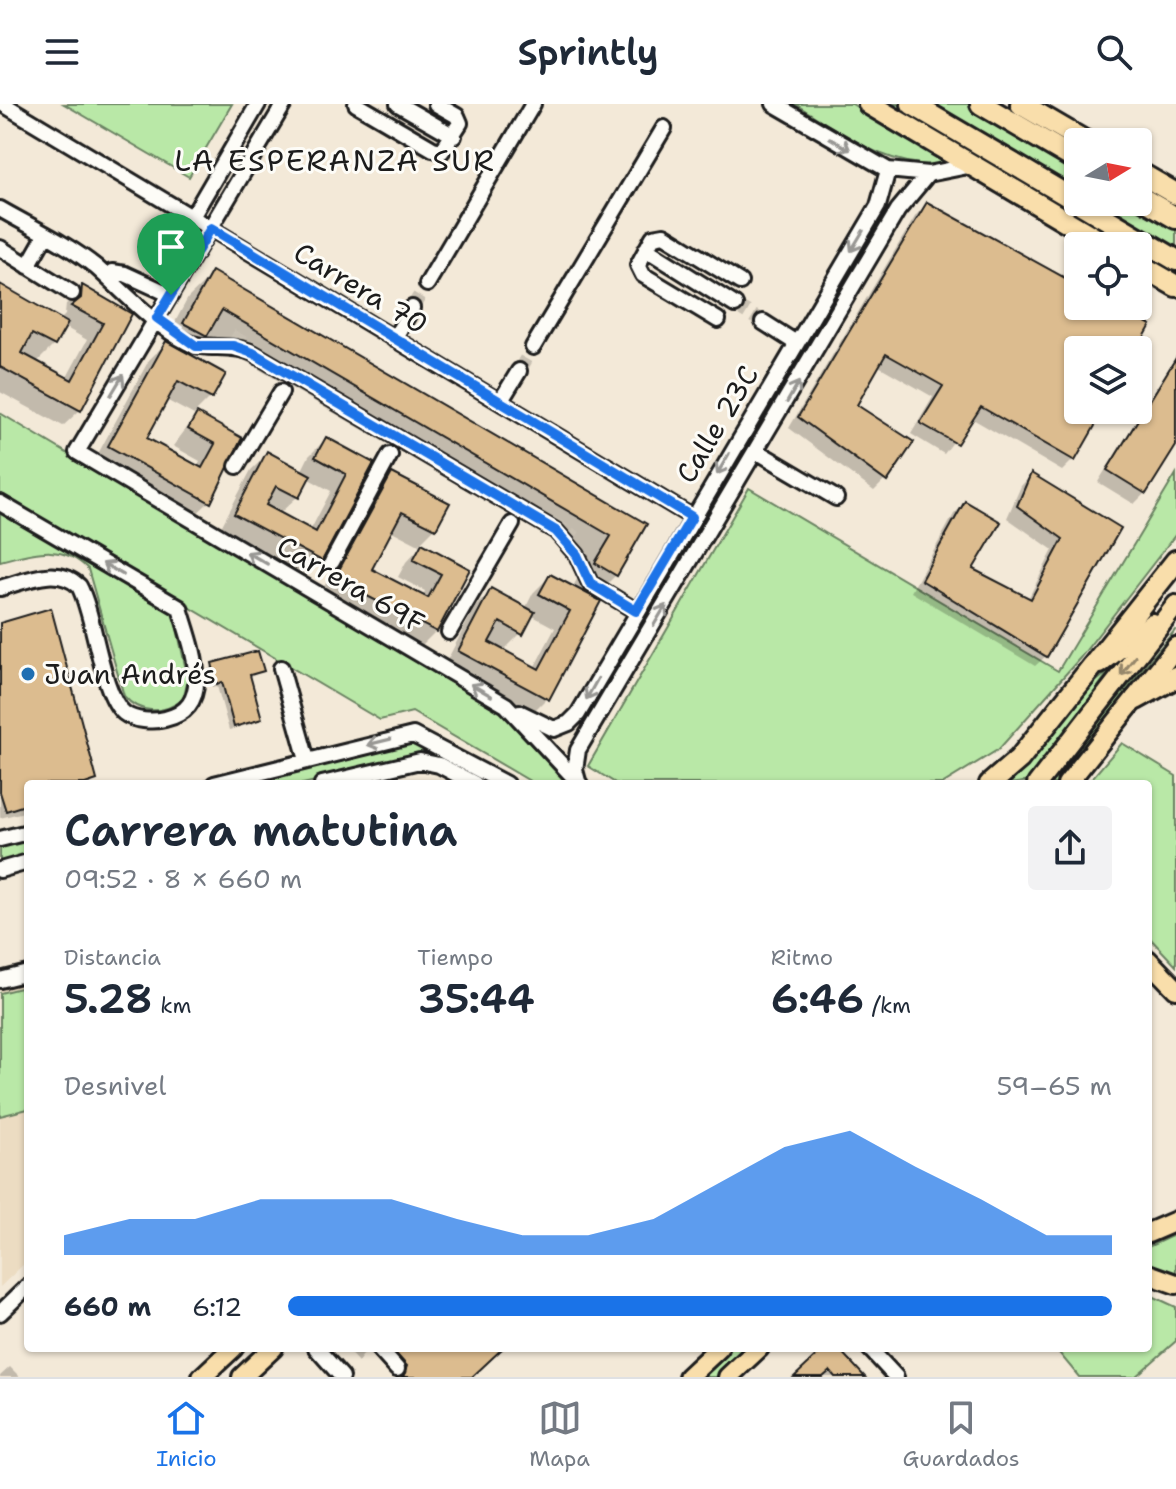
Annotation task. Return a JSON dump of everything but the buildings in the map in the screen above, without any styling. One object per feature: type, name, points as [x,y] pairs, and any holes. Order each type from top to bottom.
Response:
[{"type":"highway","points":[[869,104],[1085,232]]},
{"type":"highway","points":[[912,104],[1168,256],[1176,275]]},
{"type":"highway","points":[[981,104],[1064,153]]},
{"type":"highway","points":[[1021,104],[1064,129]]},
{"type":"highway","points":[[1152,180],[1176,194]]},
{"type":"highway","points":[[1152,204],[1176,218]]},
{"type":"highway","points":[[1152,272],[1176,286]]},
{"type":"highway","points":[[995,780],[1019,759],[1073,686],[1176,561]]},
{"type":"highway","points":[[1136,699],[1176,677]]},
{"type":"main road","points":[[1073,686],[1176,604]]},
{"type":"main road","points":[[1040,780],[1176,604]]},
{"type":"main road","points":[[1070,780],[1176,647]]},
{"type":"main road","points":[[1152,964],[1176,989]]},
{"type":"main road","points":[[1152,1231],[1176,1221]]},
{"type":"main road","points":[[1152,1275],[1176,1284]]},
{"type":"main road","points":[[202,1377],[229,1352]]},
{"type":"main road","points":[[242,1377],[269,1352]]},
{"type":"main road","points":[[688,1377],[715,1352]]},
{"type":"main road","points":[[728,1377],[755,1352]]},
{"type":"street","name":"Carrera 70","points":[[3,104],[692,517]]},
{"type":"street","points":[[192,217],[258,104]]},
{"type":"street","points":[[157,318],[284,104]]},
{"type":"street","points":[[356,104],[438,151],[447,147],[459,119],[436,104]]},
{"type":"street","points":[[398,104],[454,136]]},
{"type":"street","points":[[427,284],[533,104]]},
{"type":"street","points":[[774,104],[888,170],[928,174],[973,165]]},
{"type":"street","points":[[533,347],[664,128]]},
{"type":"street","name":"Calle 23C","points":[[506,705],[547,728],[569,723],[578,714],[636,611],[878,206],[888,170]]},
{"type":"street","name":"Calle 23C","points":[[578,780],[575,770],[578,750],[758,452],[898,210],[928,174]]},
{"type":"street","points":[[0,209],[87,260],[187,342],[196,346],[233,346],[253,353],[556,531],[577,555],[590,583],[636,611]]},
{"type":"street","points":[[718,320],[643,275],[638,265],[646,249],[653,237],[664,235],[740,282]]},
{"type":"street","points":[[28,266],[45,236]]},
{"type":"street","points":[[0,248],[72,293]]},
{"type":"street","points":[[646,249],[735,305]]},
{"type":"street","points":[[112,272],[125,274],[171,295]]},
{"type":"street","points":[[394,339],[412,308]]},
{"type":"street","name":"Carrera 69F","points":[[157,318],[77,452],[506,705],[576,780]]},
{"type":"street","points":[[763,322],[796,343]]},
{"type":"street","points":[[187,342],[202,337],[231,336]]},
{"type":"street","points":[[500,402],[519,371]]},
{"type":"street","points":[[237,466],[281,392]]},
{"type":"street","points":[[758,452],[836,498]]},
{"type":"street","points":[[332,562],[390,455]]},
{"type":"street","points":[[0,503],[180,608],[198,676],[194,697],[183,713],[164,720],[144,720],[124,713],[112,696],[85,597],[71,578],[52,575],[0,588]]},
{"type":"street","points":[[449,632],[512,524]]},
{"type":"street","points":[[576,538],[585,555],[590,583]]},
{"type":"street","points":[[281,668],[307,760]]},
{"type":"street","points":[[230,780],[413,735],[498,780]]},
{"type":"street","points":[[339,780],[420,761],[439,765],[467,780]]},
{"type":"street","points":[[261,780],[273,769]]},
{"type":"street","points":[[0,839],[24,833]]},
{"type":"street","points":[[0,870],[24,863]]},
{"type":"street","points":[[0,980],[24,974]]},
{"type":"street","points":[[0,1313],[24,1290]]},
{"type":"street","points":[[320,1352],[342,1377]]},
{"type":"street","points":[[382,1352],[397,1369]]},
{"type":"street","points":[[873,1352],[896,1377]]},
{"type":"shaded area","points":[[24,982],[24,1264],[0,1287],[0,988]]},
{"type":"green space","points":[[64,104],[232,104],[189,177]]},
{"type":"green space","points":[[795,104],[852,104],[948,164],[926,165],[886,156],[849,138]]},
{"type":"green space","points":[[886,104],[899,104],[1064,202],[1064,210]]},
{"type":"green space","points":[[922,104],[969,104],[1064,160],[1064,188]]},
{"type":"green space","points":[[1152,210],[1176,223],[1176,253],[1152,239],[1152,232],[1140,232],[1112,216],[1152,216]]},
{"type":"green space","points":[[1075,216],[1088,216],[1114,232],[1101,232]]},
{"type":"green space","points":[[1152,254],[1153,255],[1163,268],[1152,262]]},
{"type":"green space","points":[[0,413],[503,714],[563,780],[528,780],[412,712],[380,720],[0,495]]},
{"type":"green space","points":[[1176,474],[1176,534],[1080,658],[999,749],[949,780],[611,780],[588,766],[749,488],[1058,671]]},
{"type":"green space","points":[[0,508],[173,610],[188,679],[183,699],[168,708],[153,710],[137,707],[124,696],[88,569],[68,555],[57,552],[35,553],[0,561]]},
{"type":"green space","points":[[1176,629],[1096,737],[1059,780],[1049,780]]},
{"type":"green space","points":[[1110,670],[1031,780],[1013,780],[1081,694]]},
{"type":"green space","points":[[1122,743],[1176,776],[1176,966],[1152,940],[1152,780],[1090,780]]},
{"type":"green space","points":[[404,744],[420,746],[468,771],[430,758],[405,760],[320,780],[270,780],[275,776]]},
{"type":"green space","points":[[24,840],[24,856],[0,862],[0,847]]},
{"type":"green space","points":[[20,988],[24,1003],[24,1110],[0,1116],[0,993]]},
{"type":"green space","points":[[1176,1234],[1176,1277],[1152,1268],[1152,1245]]},
{"type":"green space","points":[[1152,1296],[1176,1307],[1176,1341],[1135,1377],[1079,1377],[1058,1352],[1152,1352]]},
{"type":"green space","points":[[727,1352],[744,1352],[716,1377],[700,1377]]},
{"type":"tunnel","points":[[412,308],[427,284]]},
{"type":"tunnel","points":[[735,305],[763,322]]},
{"type":"tunnel","points":[[231,336],[255,350]]},
{"type":"tunnel","points":[[519,371],[533,347]]},
{"type":"tunnel","points":[[552,524],[576,538]]},
{"type":"place","name":"Juan Andrés","points":[[28,674]]},
{"type":"district","name":"LA ESPERANZA SUR","points":[[335,160]]},
{"type":"route","points":[[211,228],[692,517],[636,611],[590,583],[577,555],[556,531],[253,353],[221,344],[196,346],[182,339],[157,318],[171,295],[211,228]]}]
